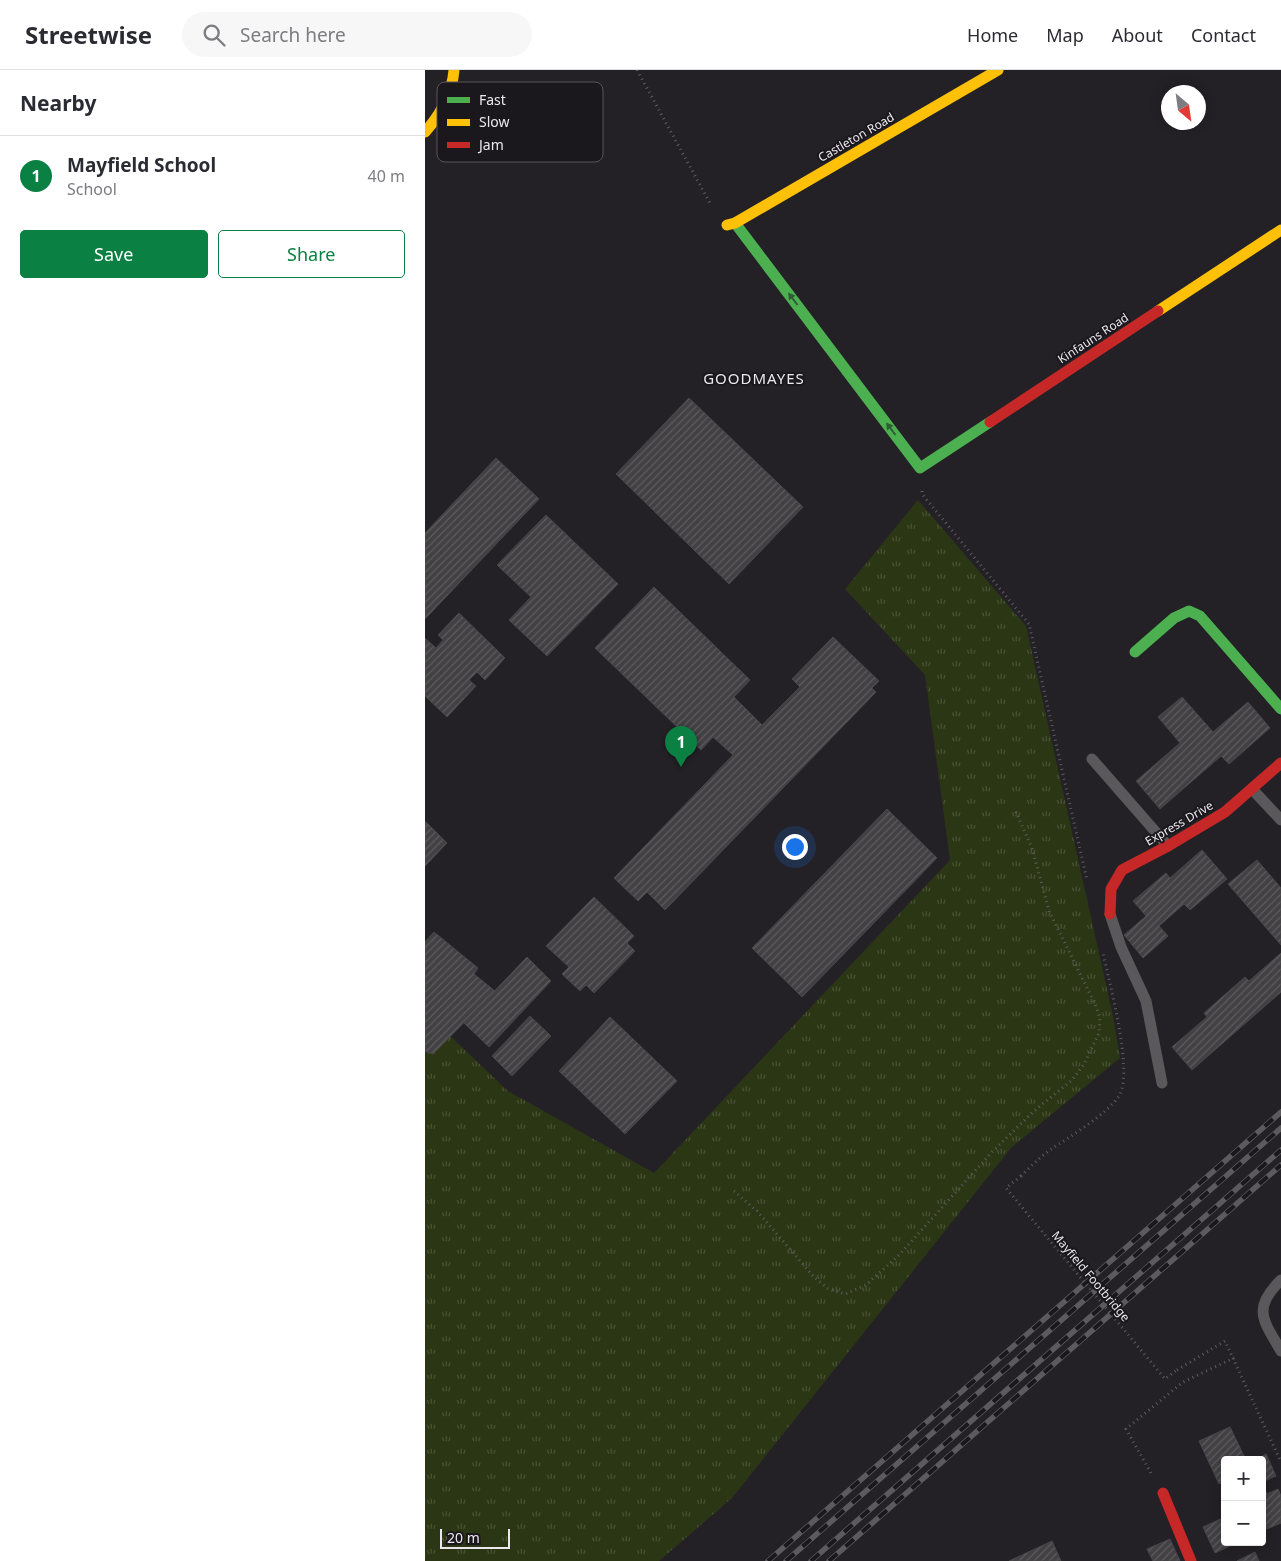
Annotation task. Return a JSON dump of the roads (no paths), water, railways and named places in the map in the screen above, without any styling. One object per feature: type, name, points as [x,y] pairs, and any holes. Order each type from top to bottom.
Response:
[{"type":"street","name":"Castleton Road","points":[[921,468],[731,224],[998,70]]},
{"type":"street","points":[[425,132],[437,118]]},
{"type":"street","name":"Kinfauns Road","points":[[921,468],[1281,230]]},
{"type":"street","points":[[1135,652],[1174,618],[1189,611],[1200,616],[1281,709]]},
{"type":"street","name":"Express Drive","points":[[1110,914],[1111,889],[1115,879],[1122,870],[1168,846],[1225,812],[1281,763]]},
{"type":"street","points":[[1163,1493],[1191,1561]]},
{"type":"lane","points":[[1092,759],[1168,846]]},
{"type":"lane","points":[[1252,789],[1281,820]]},
{"type":"lane","points":[[1110,914],[1121,947],[1146,1001],[1162,1083]]},
{"type":"lane","points":[[1281,1280],[1273,1288],[1263,1308],[1263,1318],[1281,1351]]},
{"type":"railway","points":[[768,1561],[1281,1112]]},
{"type":"railway","points":[[786,1561],[1281,1128]]},
{"type":"railway","points":[[811,1561],[1281,1150]]},
{"type":"railway","points":[[829,1561],[1281,1165]]},
{"type":"place","name":"Mayfield School","points":[[681,767]]},
{"type":"district","name":"GOODMAYES","points":[[754,378]]}]
